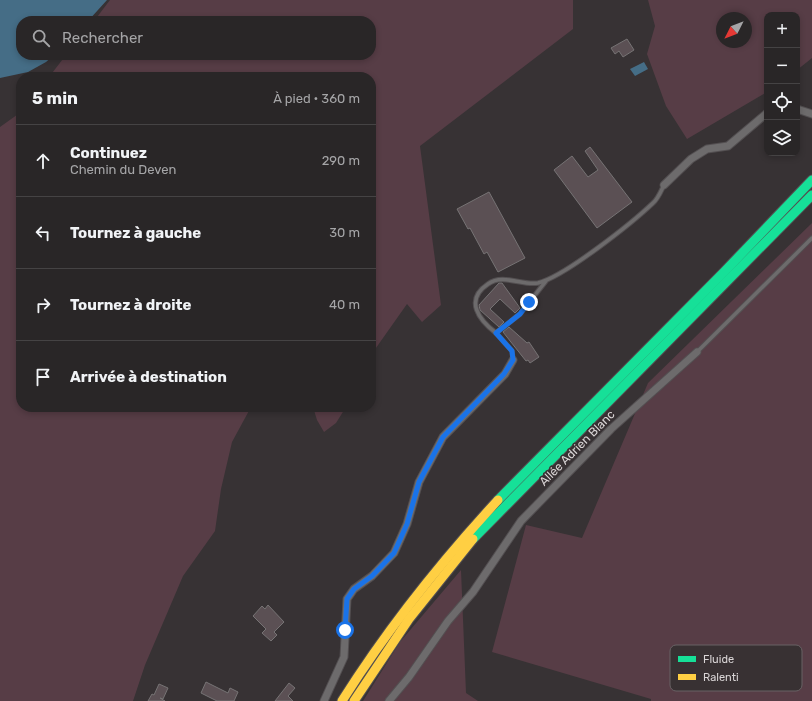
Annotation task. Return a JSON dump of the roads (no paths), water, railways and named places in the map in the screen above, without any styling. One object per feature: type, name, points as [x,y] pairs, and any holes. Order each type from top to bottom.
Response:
[{"type":"main road","points":[[342,701],[369,657],[396,618],[464,536],[782,213],[812,180]]},
{"type":"main road","points":[[354,701],[403,625],[436,581],[471,541],[812,195]]},
{"type":"street","points":[[800,110],[812,114]]},
{"type":"street","points":[[664,185],[691,159],[708,149],[728,146],[764,116]]},
{"type":"street","name":"Allée Adrien Blanc","points":[[389,701],[409,677],[448,621],[473,592],[521,521],[611,429],[697,352]]},
{"type":"street","points":[[324,701],[344,657],[347,599],[354,589],[372,576],[394,553],[407,524],[419,482],[443,437],[504,374],[513,360]]},
{"type":"lane","points":[[513,360],[512,351],[477,314],[475,306],[478,295],[487,284],[496,280],[536,283],[552,279],[620,230],[654,202],[664,185]]},
{"type":"lane","name":"Allée Adrien Blanc","points":[[697,352],[812,238]]},
{"type":"lane","points":[[496,333],[520,314],[546,281]]},
{"type":"water","points":[[0,0],[107,0],[93,16],[16,16],[16,60],[48,60],[28,72],[16,72],[16,75],[0,78]]},
{"type":"water","points":[[644,62],[648,69],[635,76],[630,69]]}]
